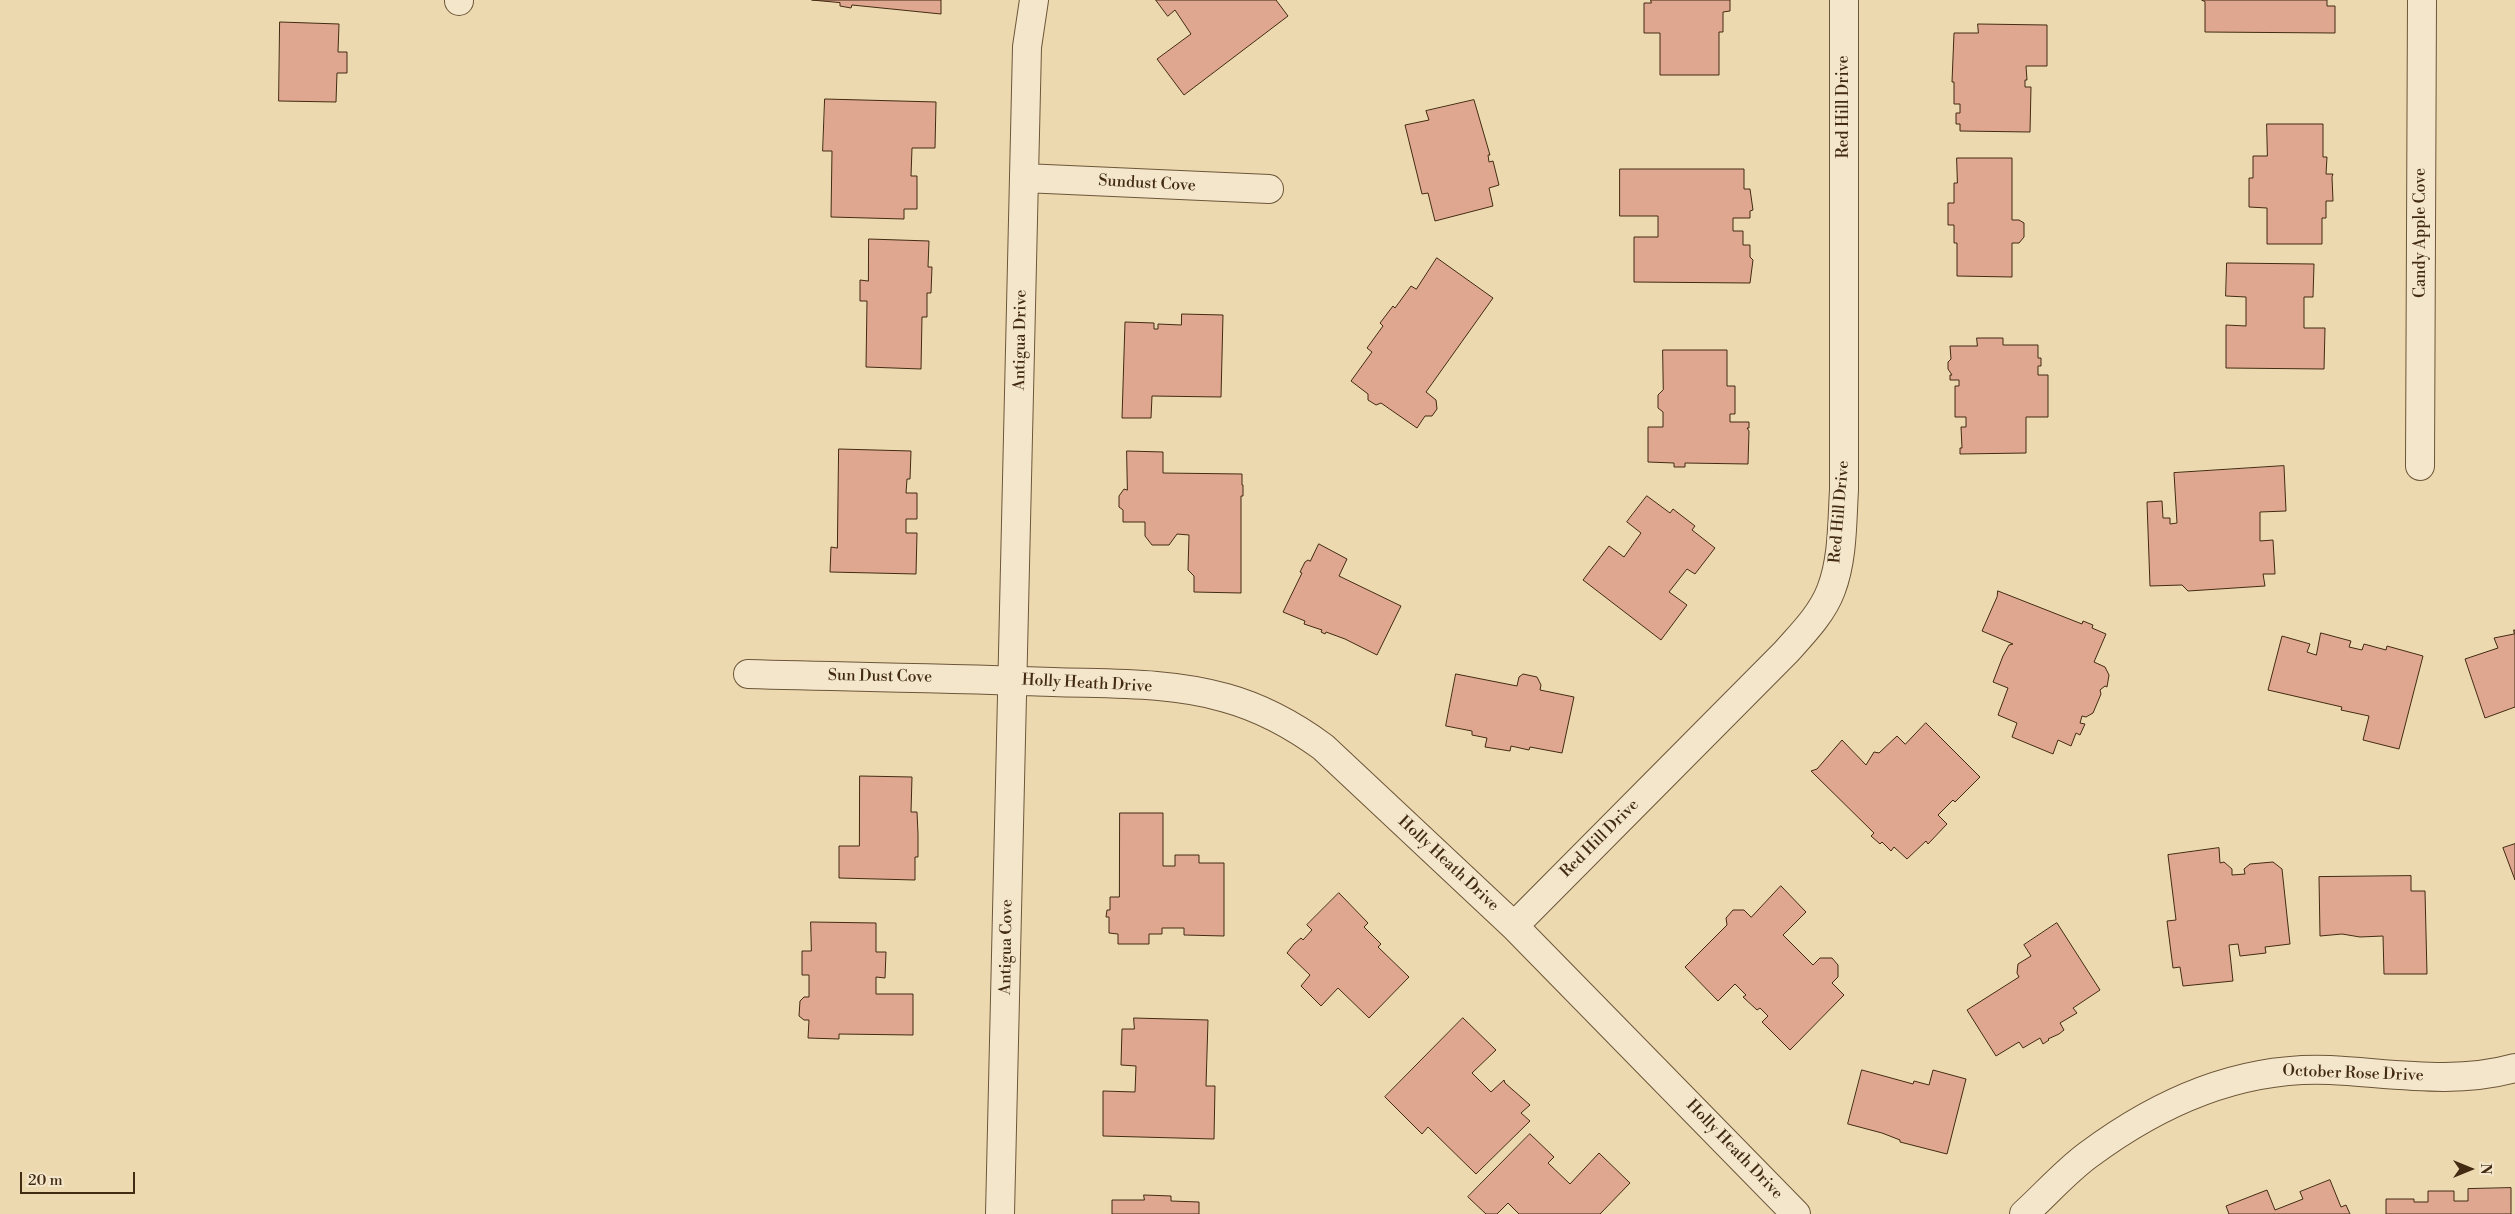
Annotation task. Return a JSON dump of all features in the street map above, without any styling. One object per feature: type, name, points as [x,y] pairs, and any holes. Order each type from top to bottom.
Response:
[{"type":"street","name":"Antigua Drive","points":[[1013,680],[1027,47],[1034,0]]},
{"type":"street","name":"Red Hill Drive","points":[[1514,926],[1786,652],[1814,620],[1831,590],[1841,543],[1844,481],[1844,0]]},
{"type":"street","name":"Candy Apple Cove","points":[[2420,466],[2422,0]]},
{"type":"street","name":"Sundust Cove","points":[[1024,178],[1269,189]]},
{"type":"street","name":"Sun Dust Cove","points":[[748,674],[1013,680]]},
{"type":"street","name":"Holly Heath Drive","points":[[1013,680],[1180,689],[1225,698],[1263,711],[1291,724],[1323,747],[1514,926],[1796,1214]]},
{"type":"street","name":"Antigua Cove","points":[[1000,1214],[1013,680]]},
{"type":"street","name":"October Rose Drive","points":[[2024,1214],[2087,1156],[2135,1124],[2184,1097],[2235,1079],[2282,1070],[2328,1070],[2446,1077],[2515,1068]]},
{"type":"building","points":[[812,0],[941,0],[941,14],[852,5],[851,8],[840,6],[840,3]]},
{"type":"building","points":[[1156,0],[1276,0],[1288,16],[1184,95],[1157,59],[1191,34],[1175,10],[1168,16]]},
{"type":"building","points":[[1651,0],[1730,0],[1730,11],[1723,12],[1723,32],[1719,32],[1719,75],[1660,75],[1660,33],[1644,33],[1644,3],[1651,3]]},
{"type":"building","points":[[2202,0],[2327,0],[2327,6],[2335,6],[2335,33],[2205,32],[2205,2]]},
{"type":"building","points":[[280,22],[339,24],[338,52],[347,52],[347,73],[337,73],[336,102],[279,101]]},
{"type":"building","points":[[1978,24],[2047,25],[2047,66],[2026,66],[2027,80],[2025,80],[2025,87],[2031,87],[2030,132],[1960,131],[1960,124],[1956,124],[1956,113],[1960,113],[1960,104],[1954,104],[1954,82],[1952,82],[1954,33],[1978,33]]},
{"type":"building","points":[[825,99],[936,102],[935,148],[912,148],[911,176],[917,176],[917,209],[904,209],[904,219],[831,217],[832,151],[823,151]]},
{"type":"building","points":[[1474,100],[1490,155],[1488,155],[1489,162],[1493,161],[1499,185],[1489,188],[1493,206],[1435,221],[1428,193],[1422,194],[1405,125],[1429,120],[1426,111]]},
{"type":"building","points":[[2267,124],[2323,124],[2323,157],[2327,157],[2326,174],[2333,174],[2333,201],[2326,201],[2326,218],[2322,218],[2322,244],[2267,244],[2267,208],[2249,207],[2249,178],[2253,178],[2253,156],[2267,156]]},
{"type":"building","points":[[1957,158],[2012,158],[2012,220],[2019,220],[2024,223],[2024,237],[2019,243],[2012,243],[2012,277],[1957,276],[1957,243],[1954,243],[1954,225],[1948,225],[1948,203],[1954,203],[1954,183],[1957,183]]},
{"type":"building","points":[[1620,169],[1744,169],[1744,189],[1750,189],[1753,210],[1750,211],[1750,218],[1733,218],[1733,231],[1743,231],[1743,245],[1750,245],[1750,257],[1753,260],[1750,283],[1634,282],[1634,237],[1658,237],[1658,216],[1620,216]]},
{"type":"building","points":[[869,239],[929,241],[928,267],[932,267],[931,293],[927,293],[927,317],[922,317],[921,369],[866,367],[867,301],[860,301],[860,280],[868,281]]},
{"type":"building","points":[[1437,258],[1493,298],[1426,392],[1436,400],[1437,409],[1432,416],[1425,416],[1417,428],[1381,403],[1376,405],[1368,400],[1368,394],[1351,381],[1372,352],[1367,348],[1383,326],[1380,323],[1393,306],[1395,308],[1411,286],[1416,289]]},
{"type":"building","points":[[2227,263],[2314,264],[2313,297],[2304,297],[2304,328],[2325,328],[2324,369],[2226,368],[2226,325],[2246,326],[2246,297],[2226,296]]},
{"type":"building","points":[[1182,314],[1223,315],[1221,397],[1152,396],[1151,418],[1122,418],[1125,322],[1154,323],[1154,329],[1158,329],[1158,324],[1181,325]]},
{"type":"building","points":[[1977,338],[2003,338],[2003,345],[2038,345],[2038,358],[2041,358],[2041,366],[2038,366],[2038,375],[2048,375],[2048,417],[2026,417],[2026,453],[1960,454],[1960,448],[1962,448],[1961,427],[1966,427],[1966,417],[1955,417],[1955,386],[1959,386],[1959,380],[1950,380],[1950,375],[1952,375],[1948,369],[1948,362],[1951,359],[1950,346],[1977,346]]},
{"type":"building","points":[[1663,350],[1727,350],[1727,386],[1735,386],[1735,414],[1730,414],[1730,422],[1749,422],[1749,428],[1747,428],[1749,431],[1748,464],[1685,463],[1685,467],[1674,467],[1674,463],[1648,462],[1648,427],[1663,427],[1663,412],[1658,408],[1658,395],[1663,390]]},
{"type":"building","points":[[839,449],[911,451],[910,479],[907,479],[906,493],[917,493],[917,519],[906,519],[906,533],[917,533],[916,574],[830,572],[831,547],[837,548]]},
{"type":"building","points":[[1127,451],[1163,452],[1163,473],[1242,474],[1241,593],[1194,592],[1194,576],[1188,570],[1189,535],[1177,534],[1169,545],[1152,545],[1145,536],[1145,522],[1123,522],[1123,510],[1119,507],[1119,496],[1124,489],[1127,490]]},
{"type":"building","points":[[2284,466],[2286,511],[2260,512],[2260,541],[2273,540],[2275,574],[2263,574],[2265,586],[2188,591],[2182,585],[2150,586],[2147,502],[2162,501],[2163,518],[2170,518],[2170,524],[2177,523],[2174,473]]},
{"type":"building","points":[[1647,496],[1670,513],[1673,509],[1695,526],[1692,530],[1715,548],[1695,574],[1687,569],[1669,592],[1687,605],[1661,640],[1583,580],[1609,546],[1624,557],[1641,533],[1627,522]]},
{"type":"building","points":[[1319,544],[1347,559],[1339,576],[1401,606],[1377,655],[1345,639],[1326,632],[1325,634],[1321,632],[1322,630],[1304,624],[1305,621],[1283,612],[1302,573],[1300,572],[1305,562],[1310,561]]},
{"type":"building","points":[[1998,591],[2082,624],[2083,621],[2093,625],[2092,628],[2106,634],[2094,662],[2105,667],[2109,675],[2107,687],[2105,686],[2100,690],[2101,694],[2093,713],[2086,717],[2082,716],[2080,723],[2085,724],[2080,735],[2076,733],[2071,746],[2058,740],[2053,754],[2012,737],[2017,723],[1998,715],[2008,688],[1993,682],[2003,656],[2009,645],[2013,644],[1982,631]]},
{"type":"building","points":[[2514,630],[2515,707],[2485,718],[2465,659],[2498,648],[2494,638],[2514,634]]},
{"type":"building","points":[[2321,633],[2351,641],[2349,647],[2362,650],[2364,644],[2386,650],[2387,646],[2423,656],[2399,749],[2363,740],[2369,716],[2341,710],[2342,707],[2268,690],[2282,636],[2310,644],[2307,652],[2316,655]]},
{"type":"building","points":[[1456,674],[1517,686],[1519,677],[1523,674],[1537,677],[1541,685],[1540,690],[1574,697],[1562,753],[1530,747],[1529,750],[1511,746],[1510,751],[1485,747],[1487,738],[1472,735],[1472,731],[1446,726]]},
{"type":"building","points":[[1926,723],[1980,777],[1955,802],[1953,800],[1938,815],[1947,824],[1928,844],[1926,841],[1907,859],[1894,847],[1891,851],[1882,842],[1880,844],[1871,836],[1874,833],[1811,771],[1817,769],[1842,740],[1866,765],[1874,752],[1879,753],[1897,736],[1905,744]]},
{"type":"building","points":[[860,776],[912,777],[911,812],[917,812],[918,834],[915,880],[839,878],[839,846],[859,846]]},
{"type":"building","points":[[1120,813],[1163,813],[1163,866],[1175,866],[1175,855],[1199,855],[1199,863],[1224,863],[1224,936],[1184,935],[1184,928],[1162,928],[1162,934],[1149,934],[1149,944],[1118,944],[1118,934],[1109,933],[1109,917],[1106,917],[1107,910],[1110,910],[1110,897],[1119,897]]},
{"type":"building","points":[[2515,844],[2515,880],[2503,848]]},
{"type":"building","points":[[2219,848],[2220,863],[2224,862],[2232,869],[2232,875],[2245,874],[2244,869],[2250,864],[2273,862],[2282,869],[2290,944],[2265,947],[2266,953],[2240,956],[2238,944],[2229,945],[2233,981],[2183,986],[2180,967],[2173,968],[2167,921],[2176,920],[2168,855]]},
{"type":"building","points":[[2411,876],[2411,891],[2425,891],[2427,974],[2384,974],[2383,936],[2360,937],[2342,934],[2320,936],[2319,877]]},
{"type":"building","points":[[1781,886],[1806,912],[1783,935],[1813,965],[1820,958],[1832,958],[1838,965],[1838,977],[1832,983],[1844,995],[1790,1050],[1762,1022],[1768,1016],[1760,1008],[1757,1010],[1743,997],[1746,995],[1735,984],[1718,1001],[1685,967],[1727,925],[1726,918],[1733,910],[1744,910],[1751,917]]},
{"type":"building","points":[[1339,893],[1368,923],[1364,927],[1381,944],[1378,947],[1409,977],[1369,1018],[1338,988],[1321,1006],[1301,986],[1310,975],[1287,953],[1294,944],[1301,938],[1303,940],[1312,930],[1307,925]]},
{"type":"building","points":[[811,922],[876,923],[876,952],[886,952],[885,978],[876,977],[876,994],[913,994],[913,1035],[839,1034],[839,1039],[808,1038],[809,1020],[804,1020],[799,1016],[800,1001],[804,997],[809,997],[809,975],[802,975],[802,951],[811,951]]},
{"type":"building","points":[[2057,923],[2100,990],[2073,1008],[2077,1013],[2060,1023],[2064,1030],[2059,1034],[2048,1039],[2043,1044],[2040,1038],[2023,1048],[2019,1042],[1996,1056],[1967,1010],[2019,977],[2017,973],[2018,964],[2031,956],[2024,945]]},
{"type":"building","points":[[1134,1018],[1208,1020],[1206,1086],[1215,1086],[1214,1139],[1103,1136],[1103,1091],[1135,1092],[1136,1066],[1121,1065],[1122,1029],[1134,1029]]},
{"type":"building","points":[[1463,1018],[1496,1050],[1472,1073],[1491,1092],[1504,1080],[1530,1105],[1521,1113],[1530,1121],[1476,1174],[1428,1127],[1422,1134],[1385,1097]]},
{"type":"building","points":[[1862,1070],[1913,1084],[1914,1081],[1929,1085],[1933,1070],[1966,1079],[1947,1154],[1900,1142],[1900,1140],[1882,1133],[1848,1124]]},
{"type":"building","points":[[1530,1134],[1554,1157],[1548,1163],[1570,1184],[1599,1153],[1630,1183],[1600,1214],[1519,1214],[1508,1203],[1497,1214],[1486,1214],[1468,1197]]},
{"type":"building","points":[[2330,1180],[2341,1207],[2346,1205],[2350,1214],[2229,1214],[2226,1206],[2267,1190],[2275,1210],[2303,1199],[2300,1192]]},
{"type":"building","points":[[2511,1188],[2511,1214],[2386,1214],[2386,1199],[2414,1199],[2414,1202],[2428,1202],[2428,1191],[2454,1191],[2454,1201],[2468,1201],[2468,1189]]},
{"type":"building","points":[[1144,1195],[1171,1196],[1171,1201],[1199,1202],[1199,1214],[1112,1214],[1112,1200],[1144,1200]]}]
